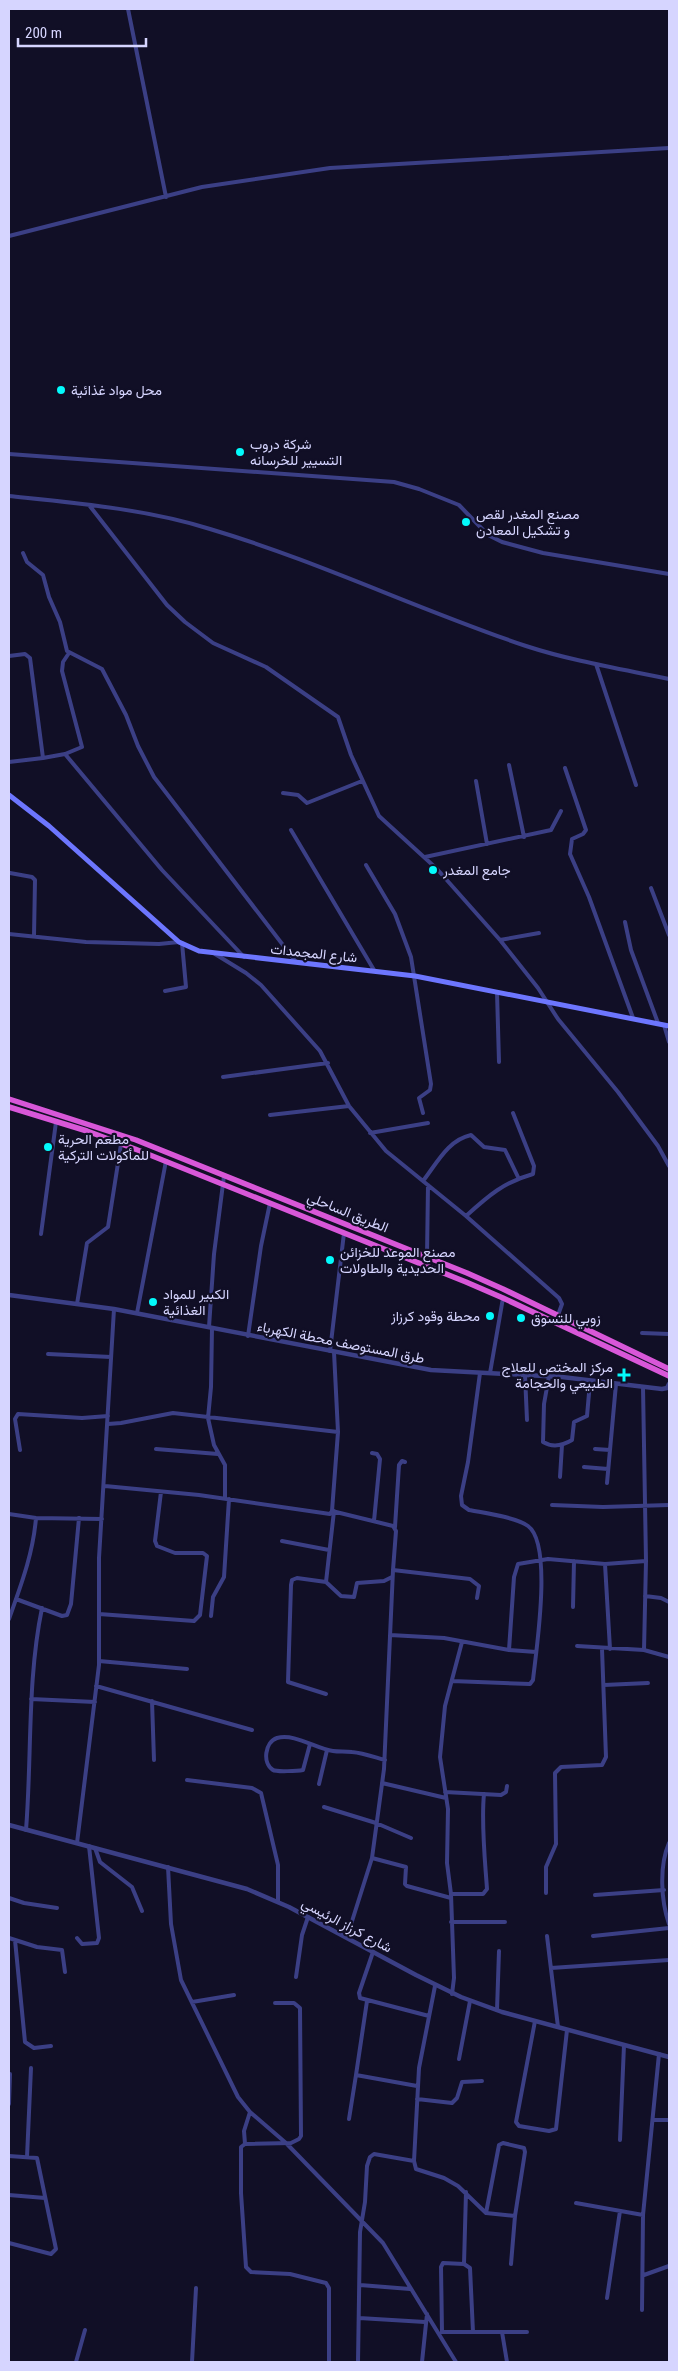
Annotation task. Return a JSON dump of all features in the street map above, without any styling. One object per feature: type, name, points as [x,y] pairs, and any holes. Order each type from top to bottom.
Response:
[{"type":"highway","name":"الطريق الساحلي","points":[[9,1098],[108,1129],[427,1257],[504,1289],[669,1369]]},
{"type":"highway","name":"الطريق الساحلي","points":[[9,1107],[121,1144],[224,1184],[503,1298],[669,1376]]},
{"type":"main road","name":"شارع المجمدات","points":[[9,795],[49,826],[180,942],[199,951],[415,976],[667,1025]]},
{"type":"street","points":[[128,9],[166,197]]},
{"type":"street","points":[[9,236],[202,187],[330,168],[669,148]]},
{"type":"street","points":[[9,454],[394,482],[419,489],[459,505],[488,535],[502,542],[543,553],[669,574]]},
{"type":"street","points":[[9,496],[89,505],[210,529],[384,591],[465,625],[536,649],[669,679]]},
{"type":"street","points":[[89,505],[167,605],[192,628],[218,646],[266,667],[334,713],[340,721],[351,755],[375,810],[385,824],[425,856],[500,940],[618,1092],[658,1146],[669,1166]]},
{"type":"street","points":[[23,553],[27,562],[40,572],[44,578],[48,597],[60,622],[69,653],[102,669],[126,715],[138,746],[154,777],[296,962]]},
{"type":"street","points":[[9,762],[66,754],[80,750],[83,745],[62,671],[63,662],[69,653]]},
{"type":"street","points":[[9,656],[26,654],[30,658],[43,758]]},
{"type":"street","points":[[596,664],[636,785]]},
{"type":"street","points":[[66,754],[162,870],[245,957]]},
{"type":"street","points":[[509,765],[524,837]]},
{"type":"street","points":[[564,768],[586,830],[583,834],[572,839],[570,854],[589,897],[633,1018]]},
{"type":"street","points":[[283,793],[298,795],[307,803],[362,781]]},
{"type":"street","points":[[476,781],[487,844]]},
{"type":"street","points":[[425,856],[551,830],[561,811]]},
{"type":"street","points":[[291,830],[374,970]]},
{"type":"street","points":[[366,865],[395,914],[411,957],[431,1084],[430,1090],[419,1098],[423,1113]]},
{"type":"street","points":[[10,873],[32,877],[35,880],[34,936]]},
{"type":"street","points":[[651,888],[669,935]]},
{"type":"street","points":[[625,922],[631,950],[658,1023]]},
{"type":"street","points":[[500,940],[539,933]]},
{"type":"street","points":[[9,934],[86,942],[159,944],[180,942],[186,987],[165,990]]},
{"type":"street","points":[[215,954],[246,973],[261,985],[320,1051],[349,1106],[386,1151],[466,1216],[560,1298],[562,1304],[558,1315]]},
{"type":"street","points":[[497,992],[499,1062]]},
{"type":"street","points":[[667,1025],[669,1042]]},
{"type":"street","points":[[223,1077],[328,1063]]},
{"type":"street","points":[[270,1115],[349,1106]]},
{"type":"street","points":[[466,1216],[486,1196],[518,1178],[533,1174],[534,1166],[513,1113]]},
{"type":"street","points":[[41,1234],[56,1122]]},
{"type":"street","points":[[370,1133],[428,1123]]},
{"type":"street","points":[[423,1181],[446,1150],[460,1138],[471,1134],[484,1147],[505,1150],[518,1178]]},
{"type":"street","points":[[77,1304],[87,1243],[108,1226],[121,1144]]},
{"type":"street","points":[[138,1313],[166,1161]]},
{"type":"street","points":[[211,1616],[213,1597],[224,1577],[227,1499],[226,1469],[214,1445],[208,1418],[211,1387],[210,1328],[215,1246],[224,1176]]},
{"type":"street","points":[[427,1257],[428,1185]]},
{"type":"street","points":[[248,1336],[261,1246],[270,1203]]},
{"type":"street","points":[[326,1582],[338,1432],[332,1351],[344,1233]]},
{"type":"street","name":"طرق المستوصف محطة الكهرباء","points":[[9,1295],[138,1313],[248,1336],[431,1370],[549,1376],[643,1388],[662,1389],[667,1388],[669,1384]]},
{"type":"street","points":[[490,1373],[503,1298]]},
{"type":"street","points":[[77,1843],[99,1661],[102,1519],[114,1309]]},
{"type":"street","points":[[642,1333],[669,1334]]},
{"type":"street","points":[[48,1354],[111,1357]]},
{"type":"street","points":[[452,1681],[528,1685],[533,1680],[540,1618],[540,1560],[536,1537],[526,1524],[469,1510],[462,1505],[461,1496],[468,1462],[480,1373]]},
{"type":"street","points":[[525,1374],[528,1420]]},
{"type":"street","points":[[549,1376],[545,1396],[543,1442],[562,1446],[573,1439],[574,1422],[587,1416],[590,1382]]},
{"type":"street","points":[[607,1483],[616,1384]]},
{"type":"street","points":[[643,1388],[646,1561],[644,1650]]},
{"type":"street","points":[[108,1424],[129,1422],[173,1413],[338,1432]]},
{"type":"street","points":[[20,1450],[15,1419],[18,1414],[82,1418],[108,1416]]},
{"type":"street","points":[[560,1476],[562,1446]]},
{"type":"street","points":[[156,1449],[219,1454]]},
{"type":"street","points":[[595,1449],[610,1450]]},
{"type":"street","points":[[372,1453],[377,1454],[380,1459],[374,1521]]},
{"type":"street","points":[[346,1937],[372,1858],[385,1760],[392,1577],[396,1531],[394,1527],[399,1464],[405,1462]]},
{"type":"street","points":[[584,1467],[608,1469]]},
{"type":"street","points":[[105,1486],[227,1499],[326,1514],[333,1511],[394,1527]]},
{"type":"street","points":[[99,1614],[194,1621],[200,1615],[207,1556],[203,1553],[175,1553],[157,1546],[155,1541],[161,1492]]},
{"type":"street","points":[[552,1505],[603,1507],[669,1505]]},
{"type":"street","points":[[9,1514],[36,1518],[102,1519]]},
{"type":"street","points":[[9,1618],[30,1556],[36,1518]]},
{"type":"street","points":[[16,1599],[65,1616],[70,1610],[79,1518]]},
{"type":"street","points":[[282,1541],[330,1550]]},
{"type":"street","points":[[509,1650],[516,1567],[518,1564],[548,1559],[605,1564],[646,1561]]},
{"type":"street","points":[[573,1607],[574,1561]]},
{"type":"street","points":[[605,1564],[610,1649]]},
{"type":"street","points":[[393,1570],[470,1579],[478,1586],[477,1598]]},
{"type":"street","points":[[326,1694],[290,1683],[288,1679],[291,1582],[297,1578],[326,1582],[341,1596],[354,1597],[357,1583],[384,1581],[392,1577]]},
{"type":"street","points":[[646,1596],[669,1602]]},
{"type":"street","points":[[26,1830],[30,1772],[31,1699],[35,1648],[42,1608]]},
{"type":"street","points":[[390,1635],[536,1652]]},
{"type":"street","points":[[452,1994],[454,1978],[451,1896],[446,1798],[440,1758],[444,1715],[462,1642]]},
{"type":"street","points":[[577,1646],[644,1650],[669,1657]]},
{"type":"street","points":[[546,1893],[546,1867],[556,1844],[555,1773],[561,1768],[604,1764],[607,1741],[602,1648]]},
{"type":"street","points":[[99,1661],[188,1669]]},
{"type":"street","points":[[604,1684],[648,1683]]},
{"type":"street","points":[[96,1686],[252,1730]]},
{"type":"street","points":[[31,1699],[95,1702]]},
{"type":"street","points":[[152,1701],[154,1760]]},
{"type":"street","points":[[310,1744],[303,1770],[277,1772],[269,1766],[267,1760],[268,1748],[275,1739],[285,1738],[310,1744],[327,1750],[359,1753],[385,1760]]},
{"type":"street","points":[[319,1784],[327,1750]]},
{"type":"street","points":[[187,1780],[252,1788],[261,1792],[278,1865],[278,1902]]},
{"type":"street","points":[[382,1783],[446,1798]]},
{"type":"street","points":[[445,1792],[504,1794],[507,1786]]},
{"type":"street","points":[[372,1858],[406,1867],[405,1884],[407,1886],[451,1896],[483,1894],[487,1889],[482,1820],[484,1794]]},
{"type":"street","points":[[324,1807],[376,1823],[411,1838]]},
{"type":"street","name":"شارع كرزاز الرئيسي","points":[[9,1825],[229,1883],[278,1902],[452,1994],[497,2010],[669,2057]]},
{"type":"street","points":[[592,1936],[669,1926],[664,1890],[665,1857],[669,1843]]},
{"type":"street","points":[[77,1938],[82,1944],[96,1943],[99,1938],[89,1846]]},
{"type":"street","points":[[95,1848],[100,1862],[132,1887],[142,1911]]},
{"type":"street","points":[[168,1866],[170,1910],[181,1980],[238,2097],[250,2112],[286,2143],[387,2248],[410,2289],[440,2332],[456,2362]]},
{"type":"street","points":[[595,1895],[664,1890]]},
{"type":"street","points":[[9,1898],[24,1903],[57,1908]]},
{"type":"street","points":[[296,1977],[302,1935],[308,1917]]},
{"type":"street","points":[[452,1922],[505,1922]]},
{"type":"street","points":[[548,1936],[558,2027]]},
{"type":"street","points":[[9,1938],[36,1947],[62,1950],[65,1972]]},
{"type":"street","points":[[15,1940],[25,2042],[34,2048],[51,2046]]},
{"type":"street","points":[[497,2010],[499,1951]]},
{"type":"street","points":[[373,1952],[359,1993],[360,1998],[428,2016]]},
{"type":"street","points":[[551,1968],[669,1960]]},
{"type":"street","points":[[435,1986],[428,2016],[417,2086],[414,2161],[416,2169],[444,2178],[466,2192],[486,2213],[515,2216]]},
{"type":"street","points":[[192,2002],[234,1995]]},
{"type":"street","points":[[350,2119],[368,2001]]},
{"type":"street","points":[[459,2059],[470,2001]]},
{"type":"street","points":[[275,2003],[296,2003],[301,2011],[301,2136],[295,2142],[245,2144],[240,2148],[246,2267],[251,2272],[290,2274],[326,2283],[329,2288],[329,2362]]},
{"type":"street","points":[[535,2021],[516,2122],[519,2126],[549,2131],[556,2129],[567,2030]]},
{"type":"street","points":[[620,2140],[624,2045]]},
{"type":"street","points":[[642,2310],[644,2275],[643,2215],[654,2120],[659,2054]]},
{"type":"street","points":[[28,2157],[31,2068]]},
{"type":"street","points":[[9,2104],[10,2074]]},
{"type":"street","points":[[356,2075],[417,2086]]},
{"type":"street","points":[[417,2099],[452,2103],[457,2098],[462,2082],[482,2081]]},
{"type":"street","points":[[245,2144],[244,2131],[250,2112]]},
{"type":"street","points":[[654,2120],[669,2120]]},
{"type":"street","points":[[486,2213],[499,2145],[503,2143],[525,2150],[515,2216],[511,2264]]},
{"type":"street","points":[[358,2362],[361,2220],[370,2156],[374,2154],[414,2161]]},
{"type":"street","points":[[9,2156],[37,2158],[55,2243],[55,2252],[51,2254],[9,2243]]},
{"type":"street","points":[[464,2264],[466,2192]]},
{"type":"street","points":[[9,2195],[45,2198]]},
{"type":"street","points":[[576,2203],[643,2215]]},
{"type":"street","points":[[607,2298],[620,2211]]},
{"type":"street","points":[[440,2332],[441,2266],[443,2263],[464,2264],[470,2268],[473,2332]]},
{"type":"street","points":[[644,2275],[669,2266]]},
{"type":"street","points":[[360,2285],[410,2289]]},
{"type":"street","points":[[192,2362],[196,2288]]},
{"type":"street","points":[[422,2362],[427,2314]]},
{"type":"street","points":[[359,2318],[425,2322]]},
{"type":"street","points":[[76,2362],[86,2330]]},
{"type":"street","points":[[440,2332],[527,2332]]},
{"type":"street","points":[[502,2332],[507,2362]]},
{"type":"place","name":"محل مواد غذائية","points":[[61,390]]},
{"type":"place","name":"شركة دروب التسيير للخرسانه","points":[[240,452]]},
{"type":"place","name":"مصنع المغدر لقص و تشكيل المعادن","points":[[466,522]]},
{"type":"place","name":"جامع المغدر","points":[[433,870]]},
{"type":"place","name":"مطعم الحرية للمأكولات التركية","points":[[48,1147]]},
{"type":"place","name":"مصنع الموعد للخزائن الحديدية والطاولات","points":[[330,1260]]},
{"type":"place","name":"الكبير للمواد الغذائية","points":[[153,1302]]},
{"type":"place","name":"محطة وقود كرزاز","points":[[490,1316]]},
{"type":"place","name":"زوبي للتسوق","points":[[521,1318]]},
{"type":"place","name":"مركز المختص للعلاج الطبيعي والحجامة","points":[[624,1375]]}]
